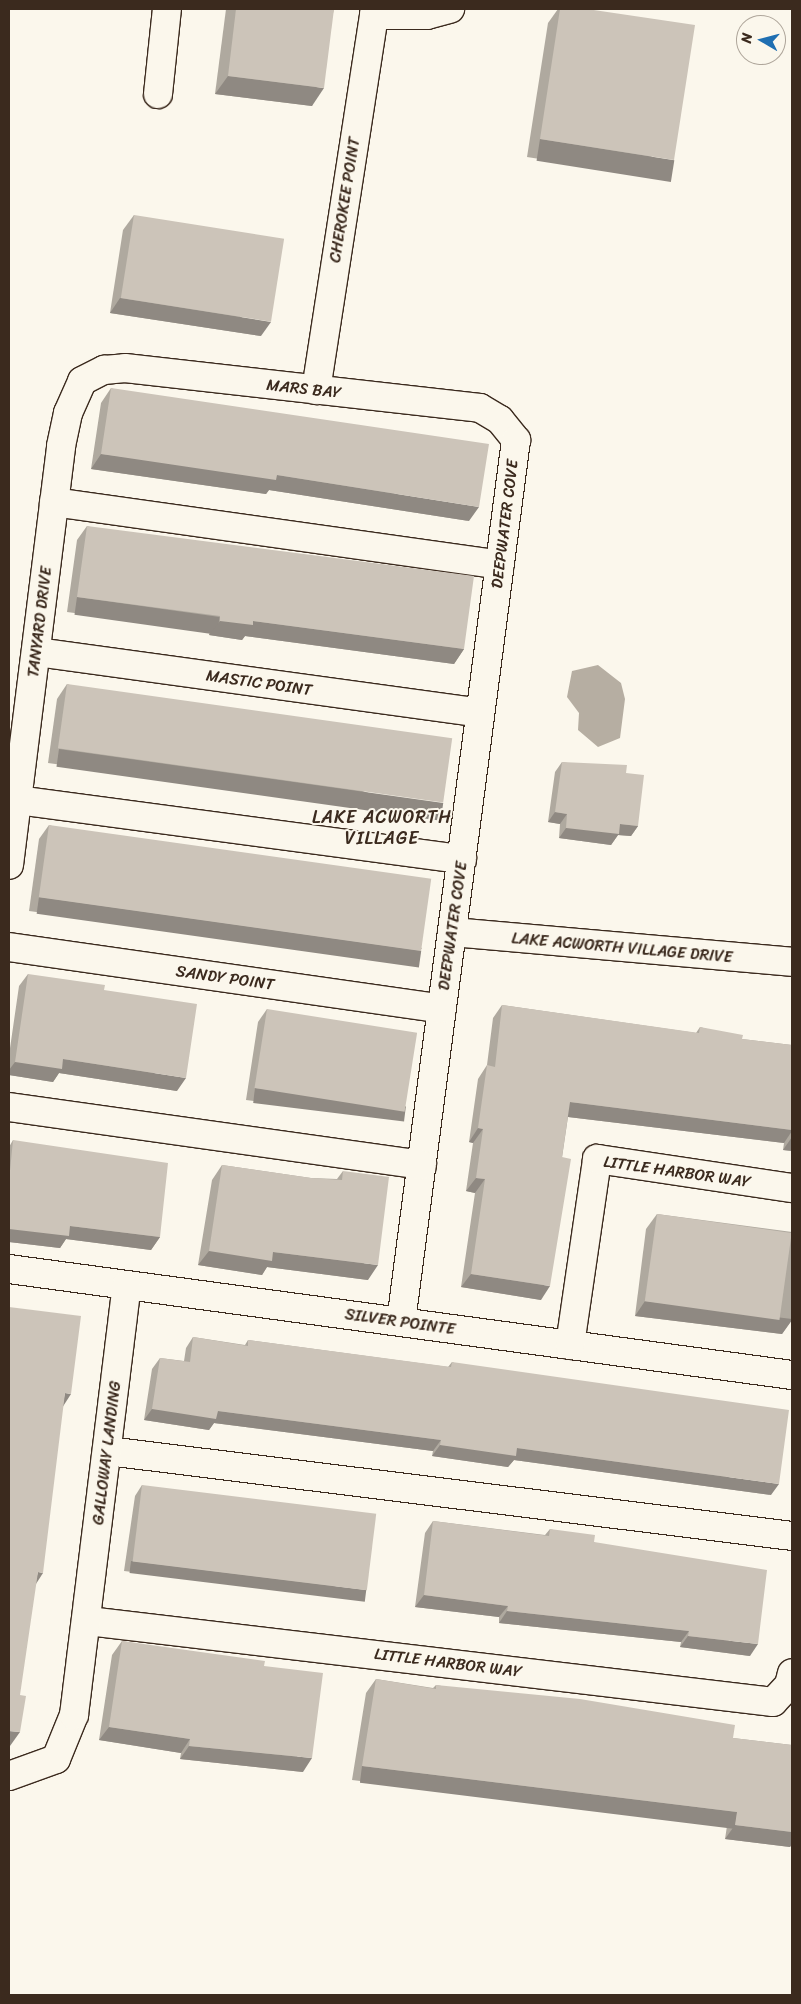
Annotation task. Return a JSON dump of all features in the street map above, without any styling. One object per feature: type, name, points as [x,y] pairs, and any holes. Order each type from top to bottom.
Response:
[{"type":"street","points":[[158,94],[166,9]]},
{"type":"street","points":[[374,12],[427,15],[450,9]]},
{"type":"street","name":"CHEROKEE POINT","points":[[316,390],[374,12]]},
{"type":"street","name":"MARS BAY","points":[[82,381],[104,370],[125,368],[480,408],[500,420],[516,440]]},
{"type":"street","name":"TANYARD DRIVE","points":[[9,865],[37,652],[54,502],[68,413],[82,381]]},
{"type":"street","name":"DEEPWATER COVE","points":[[401,1322],[516,440]]},
{"type":"street","points":[[54,502],[500,565]]},
{"type":"street","name":"MASTIC POINT","points":[[37,652],[480,713]]},
{"type":"street","points":[[17,800],[462,859]]},
{"type":"street","name":"LAKE ACWORTH VILLAGE DRIVE","points":[[452,932],[792,962]]},
{"type":"street","name":"SANDY POINT","points":[[9,946],[442,1009]]},
{"type":"street","points":[[9,1108],[422,1165]]},
{"type":"street","name":"LITTLE HARBOR WAY","points":[[570,1345],[597,1158],[792,1188]]},
{"type":"street","name":"SILVER POINTE","points":[[9,1269],[792,1375]]},
{"type":"street","name":"GALLOWAY LANDING","points":[[88,1621],[127,1285]]},
{"type":"street","points":[[108,1451],[792,1536]]},
{"type":"street","points":[[9,1776],[56,1759],[74,1715],[88,1621]]},
{"type":"street","name":"LITTLE HARBOR WAY","points":[[88,1621],[774,1702],[789,1685],[792,1673]]},
{"type":"shaded area","points":[[598,665],[621,683],[625,699],[620,738],[598,747],[578,730],[579,713],[567,697],[572,671]]},
{"type":"building","points":[[236,9],[334,9],[324,88],[228,76]]},
{"type":"building","points":[[560,9],[587,9],[695,25],[674,160],[540,139]]},
{"type":"building","points":[[134,215],[284,239],[271,322],[121,298]]},
{"type":"building","points":[[111,388],[489,444],[479,507],[277,475],[276,480],[101,454]]},
{"type":"building","points":[[87,526],[474,576],[464,649],[253,621],[253,625],[220,621],[220,616],[77,597]]},
{"type":"building","points":[[67,684],[452,738],[443,803],[58,748]]},
{"type":"building","points":[[562,762],[627,765],[626,773],[644,775],[638,826],[620,824],[619,834],[566,828],[567,814],[555,812]]},
{"type":"building","points":[[49,825],[431,879],[421,951],[39,897]]},
{"type":"building","points":[[28,974],[105,985],[104,990],[197,1004],[186,1078],[63,1059],[62,1069],[15,1062]]},
{"type":"building","points":[[502,1005],[699,1033],[700,1027],[743,1035],[742,1039],[792,1045],[792,1130],[570,1102],[562,1157],[571,1159],[550,1286],[471,1274],[485,1179],[476,1178],[483,1129],[478,1128],[487,1065],[495,1067]]},
{"type":"building","points":[[267,1009],[417,1033],[405,1112],[254,1088]]},
{"type":"building","points":[[13,1140],[168,1163],[160,1237],[70,1226],[69,1236],[9,1229],[9,1181]]},
{"type":"building","points":[[222,1165],[311,1178],[342,1180],[343,1171],[389,1177],[378,1265],[273,1252],[272,1261],[209,1251]]},
{"type":"building","points":[[657,1214],[792,1233],[779,1320],[645,1301]]},
{"type":"building","points":[[9,1307],[81,1316],[71,1394],[65,1393],[43,1573],[38,1572],[20,1695],[26,1696],[20,1732],[9,1731]]},
{"type":"building","points":[[193,1337],[248,1346],[248,1340],[451,1367],[452,1362],[789,1410],[779,1484],[517,1448],[516,1456],[440,1445],[441,1440],[218,1411],[216,1419],[152,1409],[160,1358],[190,1362]]},
{"type":"building","points":[[142,1485],[376,1514],[367,1590],[133,1561]]},
{"type":"building","points":[[433,1521],[549,1536],[550,1529],[595,1535],[594,1542],[767,1570],[758,1644],[688,1636],[689,1631],[507,1611],[508,1606],[424,1595]]},
{"type":"building","points":[[122,1641],[265,1661],[264,1666],[323,1673],[312,1758],[189,1746],[190,1739],[109,1727]]},
{"type":"building","points":[[376,1679],[436,1689],[436,1685],[580,1699],[735,1725],[733,1738],[792,1745],[792,1832],[735,1825],[737,1812],[362,1766]]},
{"type":"district","name":"LAKE ACWORTH VILLAGE","points":[[382,828]]}]
